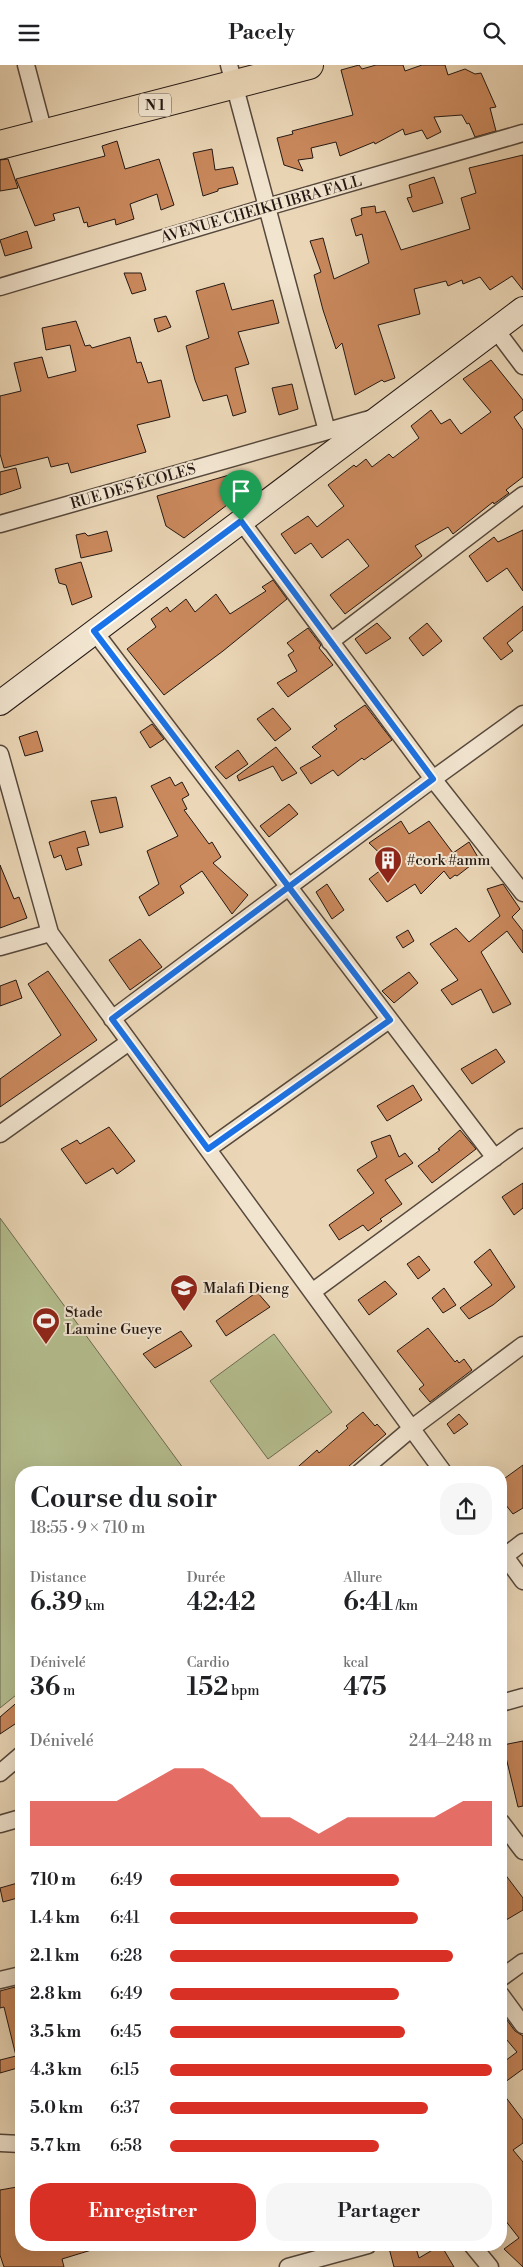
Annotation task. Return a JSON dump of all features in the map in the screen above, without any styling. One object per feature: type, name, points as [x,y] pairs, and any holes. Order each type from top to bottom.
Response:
[{"type":"highway","name":"N 1","points":[[0,145],[232,75],[309,65]]},
{"type":"street","points":[[26,65],[44,133]]},
{"type":"street","points":[[232,75],[327,431]]},
{"type":"street","name":"AVENUE CHEIKH IBRA FALL","points":[[0,287],[523,133]]},
{"type":"street","points":[[0,703],[523,309]]},
{"type":"street","points":[[496,330],[523,366]]},
{"type":"street","name":"RUE DES ÉCOLES","points":[[0,524],[382,415]]},
{"type":"street","points":[[330,642],[523,495]]},
{"type":"street","points":[[241,521],[433,779],[523,893]]},
{"type":"street","points":[[94,631],[495,1158]]},
{"type":"street","points":[[112,1019],[523,714]]},
{"type":"street","points":[[0,754],[50,933],[439,1466]]},
{"type":"street","points":[[0,947],[50,933]]},
{"type":"street","points":[[208,1149],[390,1020]]},
{"type":"street","points":[[0,1134],[129,1042]]},
{"type":"street","points":[[312,1292],[523,1139]]},
{"type":"street","points":[[367,1466],[412,1428],[523,1345]]},
{"type":"street","points":[[507,1551],[523,1542]]},
{"type":"street","points":[[507,1559],[523,1581]]},
{"type":"street","points":[[507,1701],[523,1697]]},
{"type":"street","points":[[0,1773],[15,1760]]},
{"type":"street","points":[[0,1823],[15,1819]]},
{"type":"street","points":[[507,1830],[523,1851]]},
{"type":"street","points":[[507,1970],[523,1962]]},
{"type":"street","points":[[0,1980],[15,1976]]},
{"type":"street","points":[[507,2003],[523,2025]]},
{"type":"street","points":[[0,2143],[15,2144]]},
{"type":"street","points":[[296,2266],[347,2251]]},
{"type":"street","points":[[477,2251],[490,2267]]},
{"type":"green space","name":"Stade Lamine Gueye","points":[[0,1218],[182,1466],[15,1466],[15,1696],[0,1708]]},
{"type":"green space","points":[[274,1334],[332,1412],[268,1459],[210,1381]]},
{"type":"building","points":[[359,65],[362,69],[376,65],[403,65],[405,71],[422,65],[445,65],[448,75],[465,69],[475,74],[481,73],[496,107],[490,108],[496,131],[475,137],[469,123],[467,124],[462,115],[434,117],[441,132],[427,139],[422,130],[405,135],[403,129],[375,144],[374,142],[340,156],[336,142],[311,148],[313,158],[298,160],[303,171],[284,165],[277,138],[293,134],[292,131],[353,115],[341,70]]},
{"type":"building","points":[[117,141],[125,169],[159,159],[174,205],[161,210],[157,194],[130,204],[134,219],[116,225],[115,219],[88,227],[87,222],[84,223],[79,207],[53,214],[55,220],[35,226],[16,179],[105,156],[102,146]]},
{"type":"building","points":[[212,149],[215,170],[233,167],[238,184],[218,189],[218,191],[203,196],[193,153]]},
{"type":"building","points":[[523,155],[523,290],[512,276],[490,290],[480,277],[463,284],[462,280],[448,286],[446,281],[414,289],[420,314],[378,325],[395,378],[384,382],[382,380],[355,395],[342,343],[336,349],[323,310],[314,275],[321,272],[310,241],[323,238],[334,279],[369,263],[362,234],[356,236],[351,219],[362,215],[361,208],[375,206],[376,213],[385,211],[401,250],[470,229],[461,198],[476,193],[469,168]]},
{"type":"building","points":[[8,159],[18,188],[0,191],[0,160]]},
{"type":"building","points":[[434,177],[443,203],[413,212],[407,198],[412,197],[409,185]]},
{"type":"building","points":[[27,231],[32,248],[5,256],[0,240]]},
{"type":"building","points":[[124,273],[141,273],[146,290],[132,294]]},
{"type":"building","points":[[224,283],[232,310],[273,300],[279,323],[238,332],[249,364],[235,368],[246,412],[233,416],[227,395],[203,401],[186,346],[209,338],[196,291]]},
{"type":"building","points":[[166,316],[171,327],[158,332],[154,319]]},
{"type":"building","points":[[76,321],[85,346],[90,345],[92,348],[130,337],[137,363],[141,362],[148,383],[161,380],[170,417],[137,425],[146,452],[71,473],[68,463],[51,467],[48,457],[4,468],[0,454],[0,396],[21,391],[14,363],[42,357],[48,378],[76,371],[70,345],[46,350],[42,328]]},
{"type":"building","points":[[491,360],[523,400],[523,410],[514,417],[523,430],[523,477],[506,490],[509,493],[494,504],[493,502],[453,534],[448,527],[415,546],[422,556],[345,614],[330,595],[369,566],[348,539],[322,558],[311,543],[295,554],[281,534],[308,516],[317,527],[344,506],[328,485],[354,465],[356,467],[366,459],[372,467],[389,454],[393,458],[419,438],[411,426],[431,410],[441,424],[450,419],[461,434],[491,412],[463,379]]},
{"type":"building","points":[[292,384],[298,409],[279,415],[272,388]]},
{"type":"building","points":[[16,468],[21,488],[0,495],[0,472]]},
{"type":"building","points":[[243,471],[253,485],[184,538],[166,526],[157,496]]},
{"type":"building","points":[[523,530],[523,591],[507,568],[487,582],[469,556],[494,537],[498,542]]},
{"type":"building","points":[[107,531],[112,551],[81,558],[76,535],[85,533],[88,536]]},
{"type":"building","points":[[81,562],[92,597],[72,605],[66,585],[59,583],[55,569]]},
{"type":"building","points":[[273,580],[287,599],[223,651],[164,695],[127,649],[156,627],[151,619],[167,607],[170,612],[186,599],[195,612],[216,594],[230,614],[266,591],[262,587]]},
{"type":"building","points":[[523,606],[523,630],[507,643],[513,651],[501,660],[483,638]]},
{"type":"building","points":[[377,623],[391,638],[366,654],[355,639]]},
{"type":"building","points":[[427,623],[442,641],[423,656],[409,638]]},
{"type":"building","points":[[308,628],[321,645],[319,648],[333,665],[288,697],[277,683],[297,671],[288,655],[294,651],[287,643]]},
{"type":"building","points":[[365,705],[392,740],[364,760],[362,758],[338,776],[333,770],[311,784],[300,768],[321,756],[312,747],[337,729],[334,726]]},
{"type":"building","points":[[273,708],[291,729],[275,741],[257,719]]},
{"type":"building","points":[[152,724],[164,739],[150,748],[140,732]]},
{"type":"building","points":[[37,731],[43,751],[25,756],[19,737]]},
{"type":"building","points":[[276,747],[297,773],[282,781],[273,766],[239,781],[237,776]]},
{"type":"building","points":[[238,750],[248,764],[226,779],[215,767]]},
{"type":"building","points":[[170,777],[175,786],[182,782],[189,795],[182,799],[187,809],[184,810],[209,844],[212,842],[221,857],[213,863],[248,895],[232,914],[202,871],[180,886],[184,893],[149,916],[139,897],[159,884],[147,851],[178,836],[151,786]]},
{"type":"building","points":[[116,797],[123,827],[100,833],[91,801]]},
{"type":"building","points":[[289,804],[298,814],[269,837],[260,826]]},
{"type":"building","points":[[401,821],[409,834],[429,821],[453,853],[469,842],[479,859],[457,876],[455,875],[450,879],[444,871],[421,894],[415,884],[387,902],[369,879],[390,863],[369,843]]},
{"type":"building","points":[[85,831],[89,845],[77,848],[82,865],[66,870],[61,855],[54,858],[49,842]]},
{"type":"building","points":[[0,865],[14,899],[19,897],[27,918],[0,928]]},
{"type":"building","points":[[327,884],[344,910],[332,919],[316,892]]},
{"type":"building","points":[[503,884],[520,909],[512,917],[523,931],[523,953],[507,931],[481,952],[511,1004],[493,1013],[481,989],[452,1005],[441,990],[458,980],[430,944],[456,928],[469,942],[500,916],[487,889]]},
{"type":"building","points":[[408,930],[414,941],[403,948],[396,937]]},
{"type":"building","points":[[140,939],[162,967],[130,990],[109,960]]},
{"type":"building","points":[[48,971],[97,1040],[0,1107],[0,1079],[61,1035],[28,984]]},
{"type":"building","points":[[409,972],[418,983],[394,1003],[382,991]]},
{"type":"building","points":[[16,980],[22,998],[0,1006],[0,986]]},
{"type":"building","points":[[496,1049],[505,1062],[472,1084],[461,1069]]},
{"type":"building","points":[[413,1085],[422,1100],[387,1121],[377,1106]]},
{"type":"building","points":[[109,1127],[135,1161],[117,1174],[113,1168],[86,1184],[61,1149],[77,1140],[80,1144]]},
{"type":"building","points":[[460,1130],[476,1149],[432,1183],[418,1166],[440,1150],[438,1149]]},
{"type":"building","points":[[390,1135],[399,1157],[405,1153],[413,1163],[385,1180],[402,1204],[380,1219],[382,1221],[368,1231],[363,1225],[339,1240],[329,1225],[374,1193],[357,1170],[377,1157],[371,1142]]},
{"type":"building","points":[[523,1183],[523,1208],[514,1215],[502,1197]]},
{"type":"building","points":[[490,1249],[515,1287],[493,1305],[469,1319],[460,1308],[492,1285],[474,1262]]},
{"type":"building","points":[[419,1256],[430,1270],[418,1279],[407,1264]]},
{"type":"building","points":[[385,1281],[397,1294],[369,1315],[358,1300]]},
{"type":"building","points":[[444,1288],[456,1305],[443,1313],[432,1298]]},
{"type":"building","points":[[257,1292],[270,1307],[226,1336],[216,1321]]},
{"type":"building","points":[[428,1328],[455,1362],[457,1360],[459,1363],[464,1359],[472,1370],[430,1402],[419,1389],[424,1385],[397,1351]]},
{"type":"building","points":[[181,1331],[192,1346],[155,1368],[143,1354]]},
{"type":"building","points":[[363,1412],[375,1426],[377,1424],[386,1434],[349,1466],[299,1466],[317,1450],[319,1453],[348,1428],[346,1426]]},
{"type":"building","points":[[459,1414],[468,1424],[454,1434],[447,1424]]},
{"type":"building","points":[[523,1465],[523,1508],[513,1514],[507,1506],[507,1477]]},
{"type":"building","points":[[15,1704],[15,1724],[0,1734],[0,1717]]},
{"type":"building","points":[[523,1741],[523,1806],[518,1807],[507,1762],[507,1744]]},
{"type":"building","points":[[507,1877],[523,1898],[523,1910],[507,1919]]},
{"type":"building","points":[[15,1884],[15,1899],[3,1902],[0,1888]]},
{"type":"building","points":[[15,1987],[15,2052],[4,2007],[0,2008],[0,1991]]},
{"type":"building","points":[[507,2020],[515,2031],[523,2036],[523,2069],[507,2081],[507,2060],[517,2052],[507,2040]]},
{"type":"building","points":[[15,2056],[15,2069],[0,2073],[0,2060]]},
{"type":"building","points":[[507,2099],[523,2120],[523,2143],[513,2150],[523,2162],[523,2267],[506,2251],[507,2247],[519,2238],[507,2223]]},
{"type":"building","points":[[15,2187],[15,2251],[88,2251],[62,2259],[64,2267],[4,2267],[0,2255],[0,2190]]},
{"type":"building","points":[[390,2251],[417,2251],[419,2258],[431,2251],[445,2251],[454,2267],[394,2267]]},
{"type":"place","name":"#cork #amm","points":[[388,884]]},
{"type":"place","name":"Malafi Dieng","points":[[184,1312]]},
{"type":"place","name":"Stade Lamine Gueye","points":[[46,1345]]},
{"type":"route","points":[[241,521],[94,631],[288,888],[390,1020],[208,1149],[112,1019],[288,888],[433,779],[241,521]]}]
